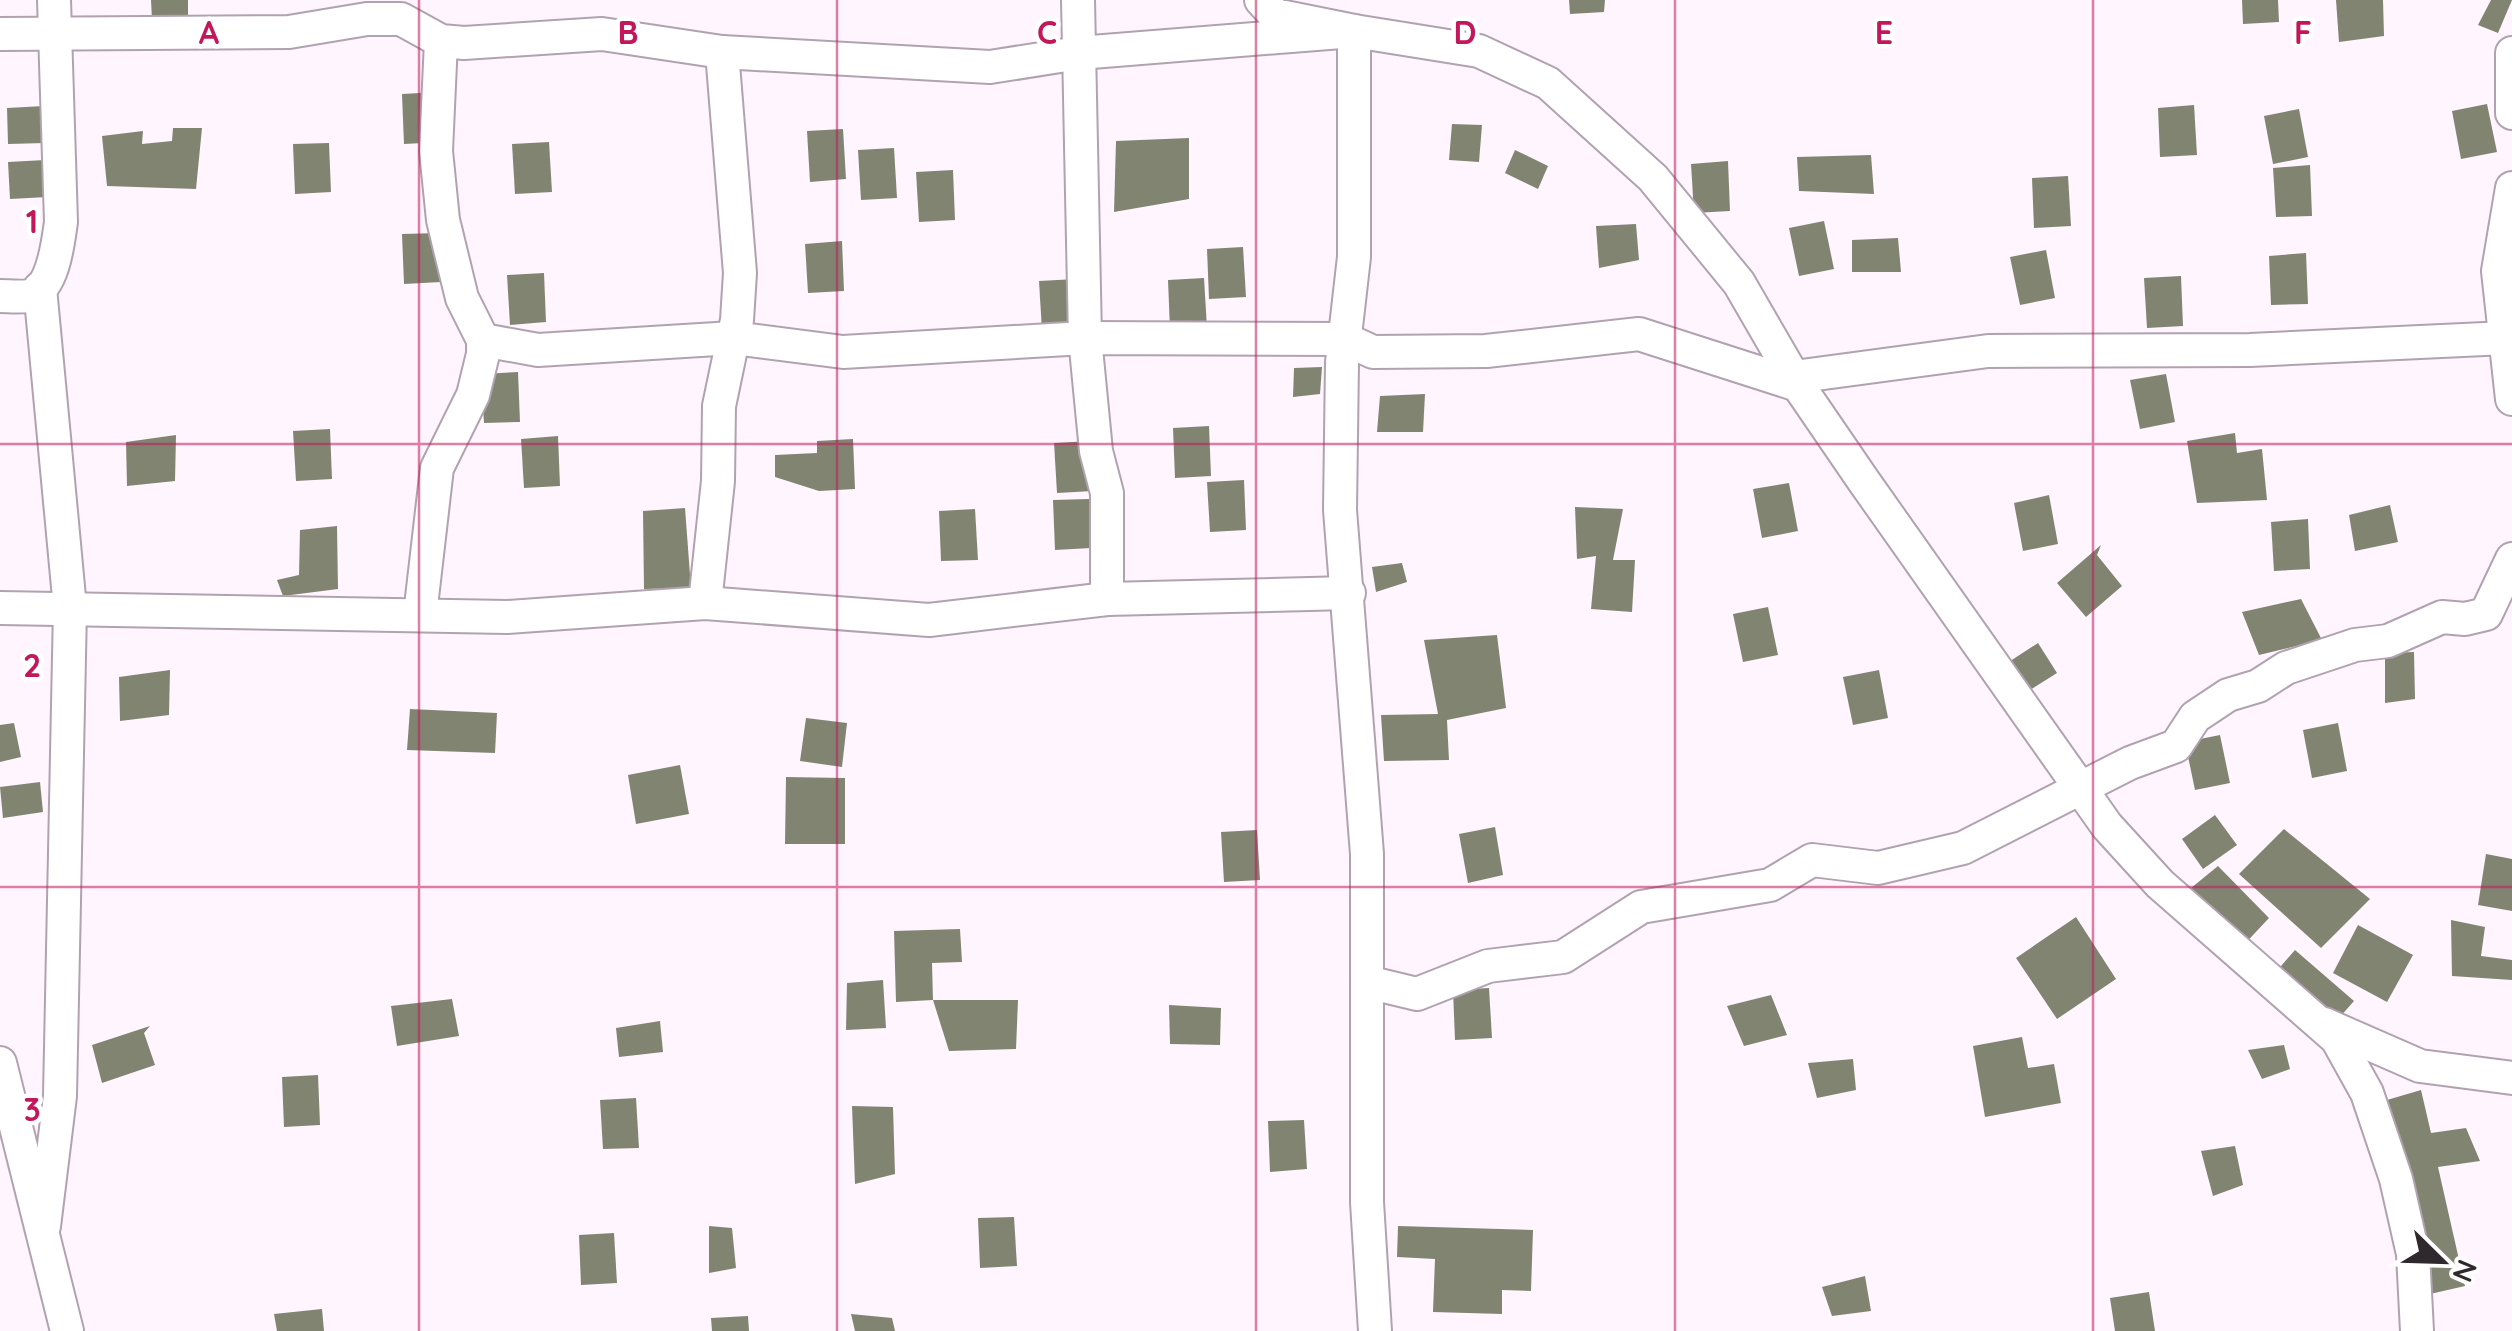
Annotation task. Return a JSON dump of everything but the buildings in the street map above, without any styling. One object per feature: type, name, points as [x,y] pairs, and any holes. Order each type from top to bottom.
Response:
[{"type":"street","points":[[1078,0],[1085,338],[1096,451],[1107,493],[1107,599]]},
{"type":"street","points":[[1261,0],[1275,15],[1354,15],[1478,50],[1548,83],[1642,166],[1739,283],[1796,381],[2082,790],[2160,884],[2324,1024],[2420,1066],[2512,1078]]},
{"type":"street","points":[[0,34],[53,16],[289,32],[367,19],[400,19],[441,42],[602,34],[722,52],[990,66],[1354,15]]},
{"type":"street","points":[[1354,15],[1354,257],[1345,339],[1340,510],[1367,854],[1367,1202],[1374,1331]]},
{"type":"street","points":[[0,296],[31,295],[40,288],[52,265],[61,222],[53,16]]},
{"type":"street","points":[[420,615],[437,468],[473,395],[482,340],[462,298],[443,220],[436,151],[441,42]]},
{"type":"street","points":[[705,603],[718,481],[719,406],[733,338],[740,273],[722,52]]},
{"type":"street","points":[[2512,53],[2512,113]]},
{"type":"street","points":[[2512,188],[2498,270],[2512,399]]},
{"type":"street","points":[[40,288],[70,608],[60,1096],[44,1226]]},
{"type":"street","points":[[482,340],[538,350],[733,338],[843,352],[1085,338],[1345,339],[1373,352],[1486,352],[1639,334],[1796,381],[1988,351],[2250,350],[2506,338]]},
{"type":"street","points":[[1366,982],[1418,994],[1488,966],[1562,957],[1641,907],[1770,884],[1812,860],[1878,868],[1963,848],[2130,764],[2176,746],[2195,717],[2228,695],[2258,686],[2286,668],[2355,645],[2388,641],[2442,617],[2465,619],[2486,614],[2512,560]]},
{"type":"street","points":[[0,608],[508,617],[705,603],[929,620],[1107,599],[1348,592]]},
{"type":"street","points":[[2324,1024],[2367,1093],[2387,1147],[2407,1220],[2418,1331]]},
{"type":"street","points":[[0,1062],[44,1226],[67,1331]]}]
